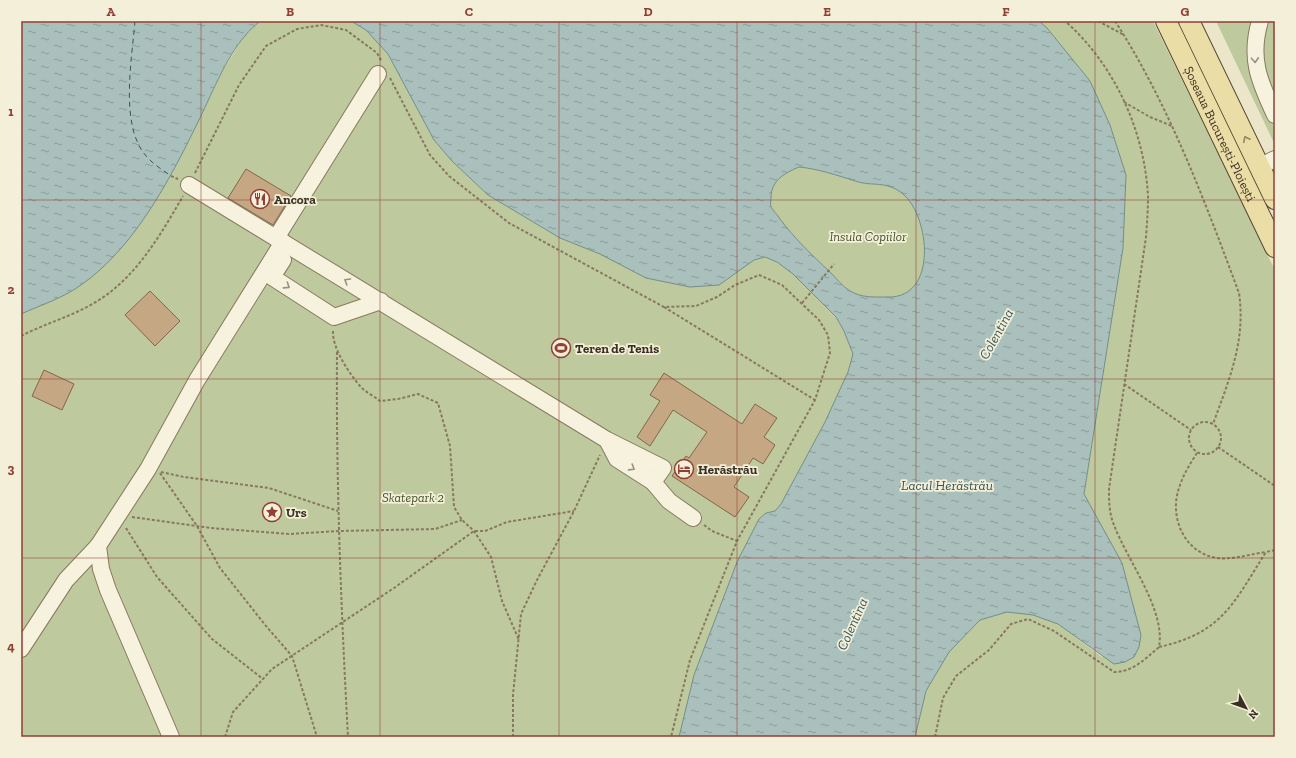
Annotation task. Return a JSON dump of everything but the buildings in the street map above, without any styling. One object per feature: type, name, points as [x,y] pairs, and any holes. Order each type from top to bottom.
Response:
[{"type":"main road","name":"Șoseaua București-Ploiești","points":[[1166,21],[1275,247]]},
{"type":"main road","name":"Șoseaua București-Ploiești","points":[[1189,21],[1221,87],[1267,163],[1274,195]]},
{"type":"main road","points":[[1198,21],[1221,87]]},
{"type":"lane","points":[[1260,21],[1256,44],[1255,65],[1260,83],[1275,115]]},
{"type":"lane","points":[[21,649],[66,580],[98,546],[148,469],[198,380],[284,242],[383,71]]},
{"type":"lane","points":[[189,185],[607,440],[617,459],[653,482],[669,500],[693,518]]},
{"type":"lane","points":[[284,242],[272,277],[334,317],[381,301]]},
{"type":"lane","points":[[98,546],[101,569],[108,590],[171,737]]},
{"type":"path","points":[[1065,21],[1094,50],[1110,73],[1124,102],[1134,128],[1144,166],[1148,196],[1143,264],[1109,489],[1109,506],[1114,524],[1123,545],[1146,589],[1160,630],[1159,647]]},
{"type":"path","points":[[1098,21],[1124,35]]},
{"type":"path","points":[[1115,21],[1155,88],[1173,126],[1239,293],[1242,313],[1241,333],[1232,370],[1213,424]]},
{"type":"path","points":[[21,336],[50,324],[99,300],[122,282],[140,263],[189,185],[239,85],[266,46],[297,29],[321,25],[346,30],[377,53],[383,71],[430,155],[449,176],[510,223],[664,307],[815,400]]},
{"type":"path","points":[[1124,102],[1150,117],[1173,126]]},
{"type":"path","points":[[802,303],[834,264]]},
{"type":"path","points":[[664,307],[696,306],[717,297],[735,285],[759,275],[782,284],[819,320],[828,335],[830,353],[815,400],[737,541],[690,660],[671,737]]},
{"type":"path","points":[[334,317],[333,337],[336,351],[338,511],[348,737]]},
{"type":"path","points":[[336,351],[361,387],[380,401],[398,399],[418,394],[438,403],[450,446],[454,507],[462,520],[474,531],[491,556],[502,601],[518,640]]},
{"type":"path","points":[[1124,384],[1191,430]]},
{"type":"path","points":[[1202,422],[1213,424],[1220,432],[1221,440],[1218,447],[1211,453],[1197,453],[1189,444],[1188,438],[1191,430],[1195,425],[1202,422]]},
{"type":"path","points":[[513,737],[513,695],[521,614],[537,580],[574,511],[607,440]]},
{"type":"path","points":[[1218,447],[1275,486]]},
{"type":"path","points":[[1197,453],[1183,477],[1176,503],[1177,519],[1187,542],[1197,550],[1218,558],[1230,558],[1275,550]]},
{"type":"path","points":[[317,737],[292,656],[220,568],[197,526],[158,471],[184,477],[269,488],[338,511]]},
{"type":"path","points":[[224,737],[233,712],[272,669],[342,624],[474,531],[486,531],[514,521],[574,511]]},
{"type":"path","points":[[117,515],[197,526],[290,534],[339,530],[435,529],[462,520]]},
{"type":"path","points":[[117,515],[157,576],[212,639],[264,679]]},
{"type":"path","points":[[693,518],[712,531],[737,541]]},
{"type":"path","points":[[935,737],[943,698],[956,676],[989,650],[1011,624],[1028,619],[1054,631],[1114,672],[1124,672],[1136,667],[1159,647],[1184,641],[1203,631],[1221,617],[1238,599],[1266,552]]},
{"type":"green space","name":"Skatepark 2","points":[[260,21],[351,21],[366,30],[388,54],[434,140],[452,161],[488,195],[560,238],[600,254],[741,268],[754,260],[765,257],[777,262],[793,274],[836,318],[844,331],[853,354],[848,372],[825,422],[781,504],[775,511],[766,513],[759,519],[737,562],[694,675],[679,737],[21,737],[21,314],[58,298],[81,285],[150,210],[170,176],[222,72],[244,36]]},
{"type":"green space","points":[[1039,21],[1153,21],[1275,270],[1275,737],[915,737],[926,691],[949,652],[980,620],[1007,612],[1033,614],[1058,624],[1102,657],[1141,635],[1122,563],[1084,495],[1123,248],[1126,175],[1110,125],[1090,81],[1047,28]]},
{"type":"green space","points":[[1216,21],[1253,21],[1255,87],[1275,129],[1275,145]]},
{"type":"green space","points":[[1265,21],[1275,21],[1275,99],[1269,90],[1260,48]]},
{"type":"green space","name":"Insula Copiilor","points":[[799,167],[820,171],[862,183],[885,185],[903,194],[912,205],[919,220],[923,237],[924,254],[922,271],[915,285],[904,294],[888,297],[868,297],[859,295],[844,287],[804,247],[771,207],[773,186],[784,175]]},
{"type":"water","points":[[21,21],[260,21],[250,30],[231,55],[175,168],[134,233],[100,270],[81,285],[59,298],[21,314]]},
{"type":"water","name":"Lacul Herăstrău","points":[[351,21],[1039,21],[1047,28],[1090,81],[1110,125],[1126,175],[1123,248],[1084,494],[1122,563],[1141,635],[1139,647],[1134,657],[1125,662],[1114,664],[1058,624],[1033,615],[1007,612],[980,620],[949,652],[926,691],[915,737],[679,737],[694,675],[737,562],[759,519],[766,513],[775,511],[781,504],[825,422],[848,372],[853,354],[844,331],[836,317],[793,274],[777,262],[765,257],[754,260],[719,285],[690,287],[646,278],[600,254],[560,238],[488,195],[452,161],[434,140],[388,54],[366,30]],"holes":[[[799,167],[827,172],[862,183],[885,185],[903,194],[912,205],[919,220],[923,237],[924,254],[922,271],[915,285],[904,294],[888,297],[868,297],[859,295],[847,289],[810,253],[771,207],[773,186],[776,182],[784,175]]]},
{"type":"ferry route","points":[[135,21],[129,92],[133,128],[138,144],[147,157],[171,176]]},
{"type":"place","name":"Ancora","points":[[260,199]]},
{"type":"place","name":"Teren de Tenis","points":[[561,348]]},
{"type":"place","name":"Herăstrău","points":[[684,469]]},
{"type":"place","name":"Urs","points":[[272,512]]},
{"type":"water label","name":"Colentina","points":[[996,334]]},
{"type":"water label","name":"Colentina","points":[[852,624]]}]
